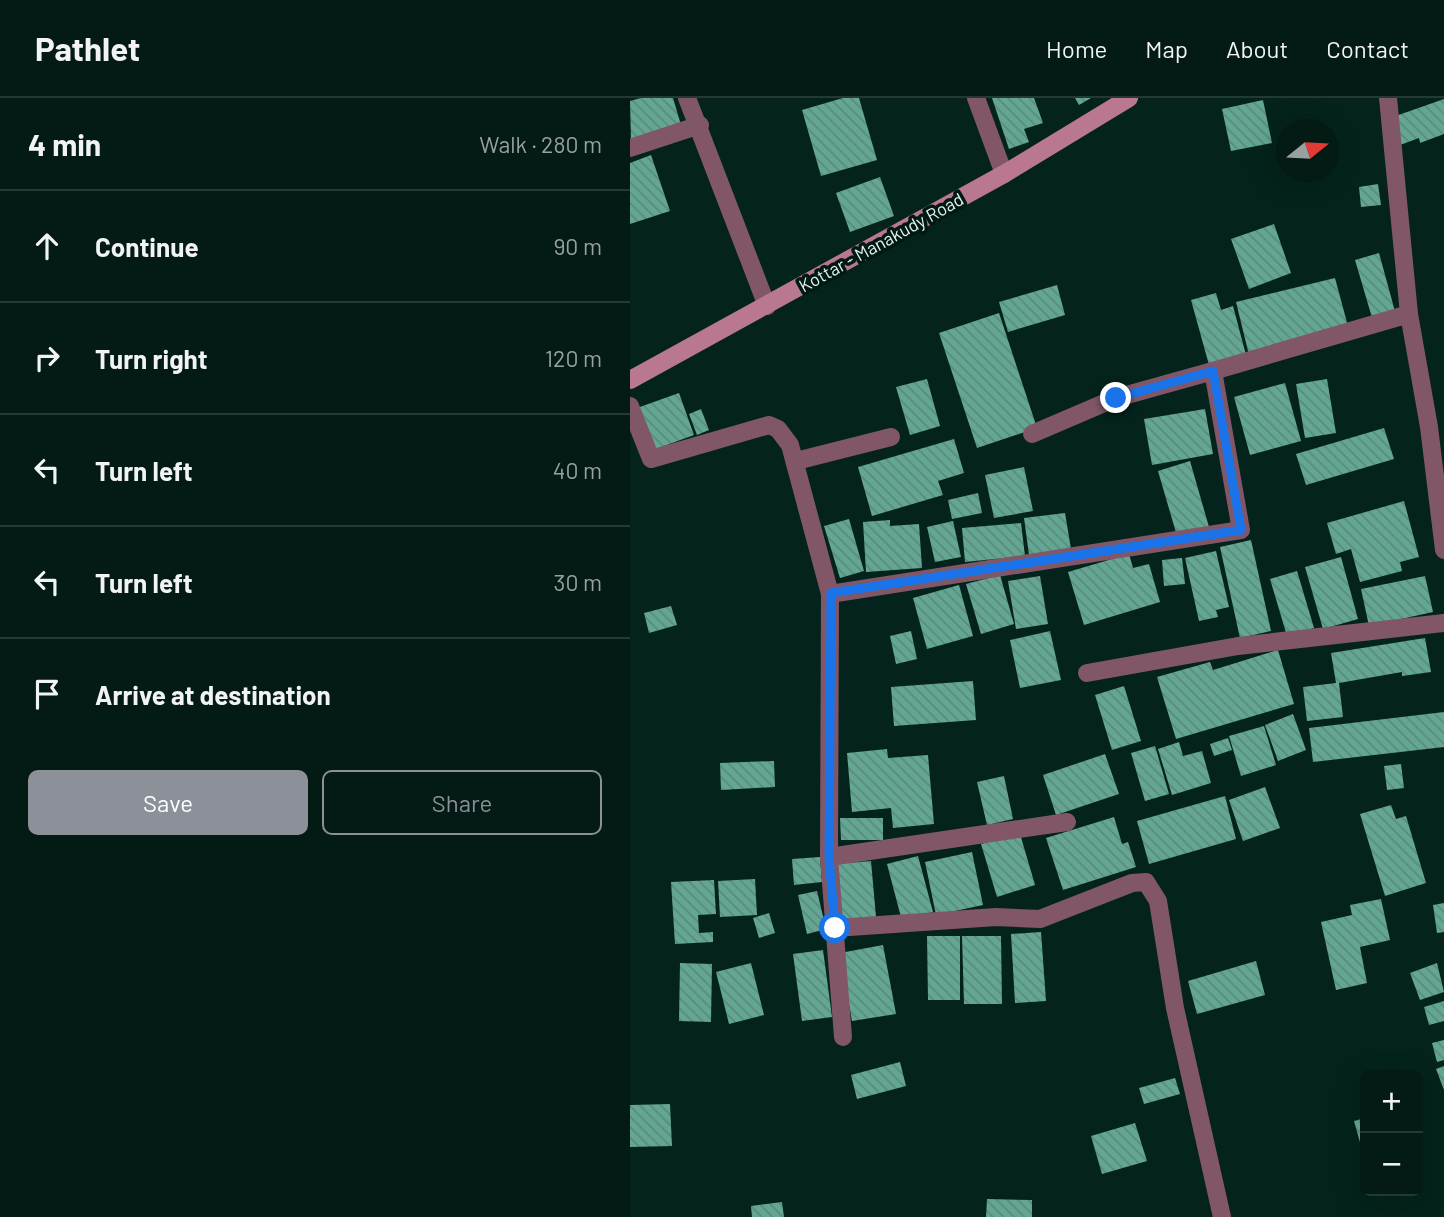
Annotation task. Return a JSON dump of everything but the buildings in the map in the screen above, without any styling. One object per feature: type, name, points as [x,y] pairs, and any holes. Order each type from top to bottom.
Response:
[{"type":"main road","name":"Kottar - Manakudy Road","points":[[630,380],[1004,174],[1129,98]]},
{"type":"street","points":[[687,98],[700,125],[767,306]]},
{"type":"street","points":[[976,98],[1004,174]]},
{"type":"street","points":[[1388,98],[1409,314],[1437,424],[1444,550]]},
{"type":"street","points":[[630,148],[700,125]]},
{"type":"street","points":[[1032,434],[1116,398],[1409,314]]},
{"type":"street","points":[[831,593],[1241,530],[1213,371]]},
{"type":"street","points":[[630,406],[651,459],[769,425],[785,436],[796,461],[831,593],[829,857],[843,1037]]},
{"type":"street","points":[[796,461],[891,436]]},
{"type":"street","points":[[1087,673],[1238,646],[1444,623]]},
{"type":"street","points":[[829,857],[1067,822]]},
{"type":"street","points":[[835,928],[996,917],[1041,919],[1132,883],[1146,882],[1158,901],[1170,986],[1222,1217]]},
{"type":"route","points":[[835,928],[829,857],[831,593],[1055,561],[1241,530],[1213,371],[1116,398]]}]
